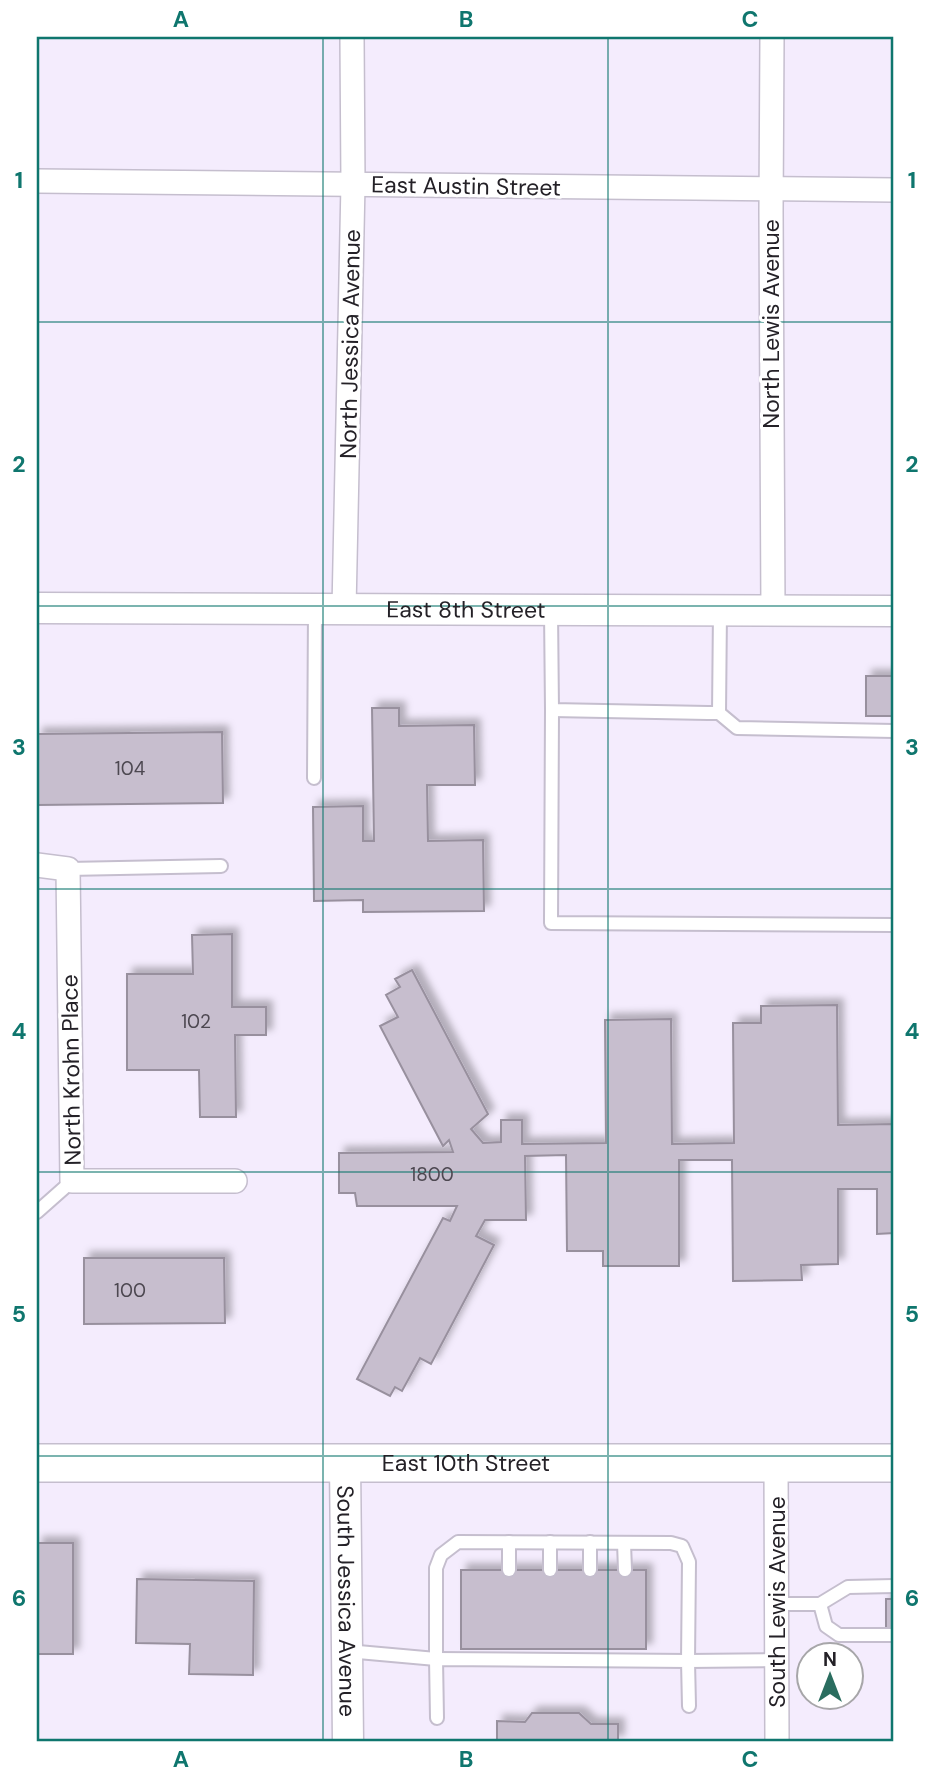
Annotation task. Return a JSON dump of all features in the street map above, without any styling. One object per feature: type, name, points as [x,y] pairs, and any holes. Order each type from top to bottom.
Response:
[{"type":"main road","name":"East 10th Street","points":[[37,1463],[894,1463]]},
{"type":"street","name":"North Jessica Avenue","points":[[329,609],[354,184],[352,37]]},
{"type":"street","name":"North Lewis Avenue","points":[[772,37],[773,612]]},
{"type":"street","name":"East Austin Street","points":[[37,181],[894,190]]},
{"type":"street","name":"East 8th Street","points":[[37,608],[894,611]]},
{"type":"street","points":[[37,865],[68,869]]},
{"type":"street","name":"North Krohn Place","points":[[68,869],[72,1181],[235,1181]]},
{"type":"street","name":"South Jessica Avenue","points":[[345,1463],[348,1741]]},
{"type":"street","name":"South Lewis Avenue","points":[[776,1463],[777,1741]]},
{"type":"lane","points":[[314,778],[329,609]]},
{"type":"lane","points":[[551,610],[551,923],[894,925]]},
{"type":"lane","points":[[719,713],[720,611]]},
{"type":"lane","points":[[552,710],[719,713],[737,728],[894,731]]},
{"type":"lane","points":[[68,869],[221,866]]},
{"type":"lane","points":[[37,1212],[72,1181]]},
{"type":"lane","points":[[437,1718],[436,1568],[441,1555],[458,1542],[671,1543],[682,1546],[689,1562],[689,1706]]},
{"type":"lane","points":[[509,1542],[509,1570]]},
{"type":"lane","points":[[550,1542],[550,1570]]},
{"type":"lane","points":[[590,1542],[590,1570]]},
{"type":"lane","points":[[624,1543],[625,1570]]},
{"type":"lane","points":[[776,1604],[820,1604],[848,1587],[894,1586]]},
{"type":"lane","points":[[820,1604],[826,1626],[839,1635],[894,1635]]},
{"type":"lane","points":[[347,1651],[436,1659],[508,1654],[590,1654],[688,1661],[777,1660]]},
{"type":"building","points":[[866,676],[894,676],[894,716],[866,716]]},
{"type":"building","points":[[372,708],[399,708],[399,726],[474,725],[475,785],[427,785],[428,841],[483,840],[484,911],[363,912],[363,900],[314,901],[313,807],[363,806],[363,841],[374,841]]},
{"type":"building","points":[[222,732],[223,803],[37,805],[37,734]]},
{"type":"building","points":[[232,934],[232,1007],[266,1007],[266,1035],[235,1035],[236,1117],[200,1117],[199,1070],[127,1070],[127,974],[193,974],[192,935]]},
{"type":"building","points":[[412,970],[488,1114],[471,1129],[483,1143],[501,1142],[501,1120],[522,1120],[522,1144],[606,1143],[605,1020],[671,1019],[672,1144],[734,1143],[733,1023],[761,1023],[761,1006],[837,1005],[838,1125],[894,1124],[894,1233],[877,1234],[877,1189],[838,1189],[838,1264],[801,1265],[802,1280],[733,1281],[732,1160],[679,1160],[679,1266],[603,1266],[603,1251],[567,1251],[566,1155],[525,1156],[526,1220],[485,1220],[476,1236],[494,1245],[431,1364],[420,1358],[402,1391],[395,1387],[390,1396],[357,1379],[443,1218],[450,1221],[457,1206],[357,1206],[355,1193],[339,1193],[339,1153],[453,1152],[449,1140],[443,1146],[380,1026],[398,1017],[386,995],[400,987],[395,979]]},
{"type":"building","points":[[84,1258],[224,1258],[225,1323],[84,1324]]},
{"type":"building","points":[[37,1543],[73,1543],[73,1654],[37,1654]]},
{"type":"building","points":[[461,1570],[646,1570],[646,1649],[461,1649]]},
{"type":"building","points":[[137,1579],[254,1581],[253,1675],[189,1674],[190,1644],[136,1643]]},
{"type":"building","points":[[886,1599],[894,1599],[894,1631],[886,1631]]},
{"type":"building","points":[[532,1713],[579,1713],[591,1724],[618,1724],[618,1741],[497,1741],[497,1721],[525,1722]]}]
